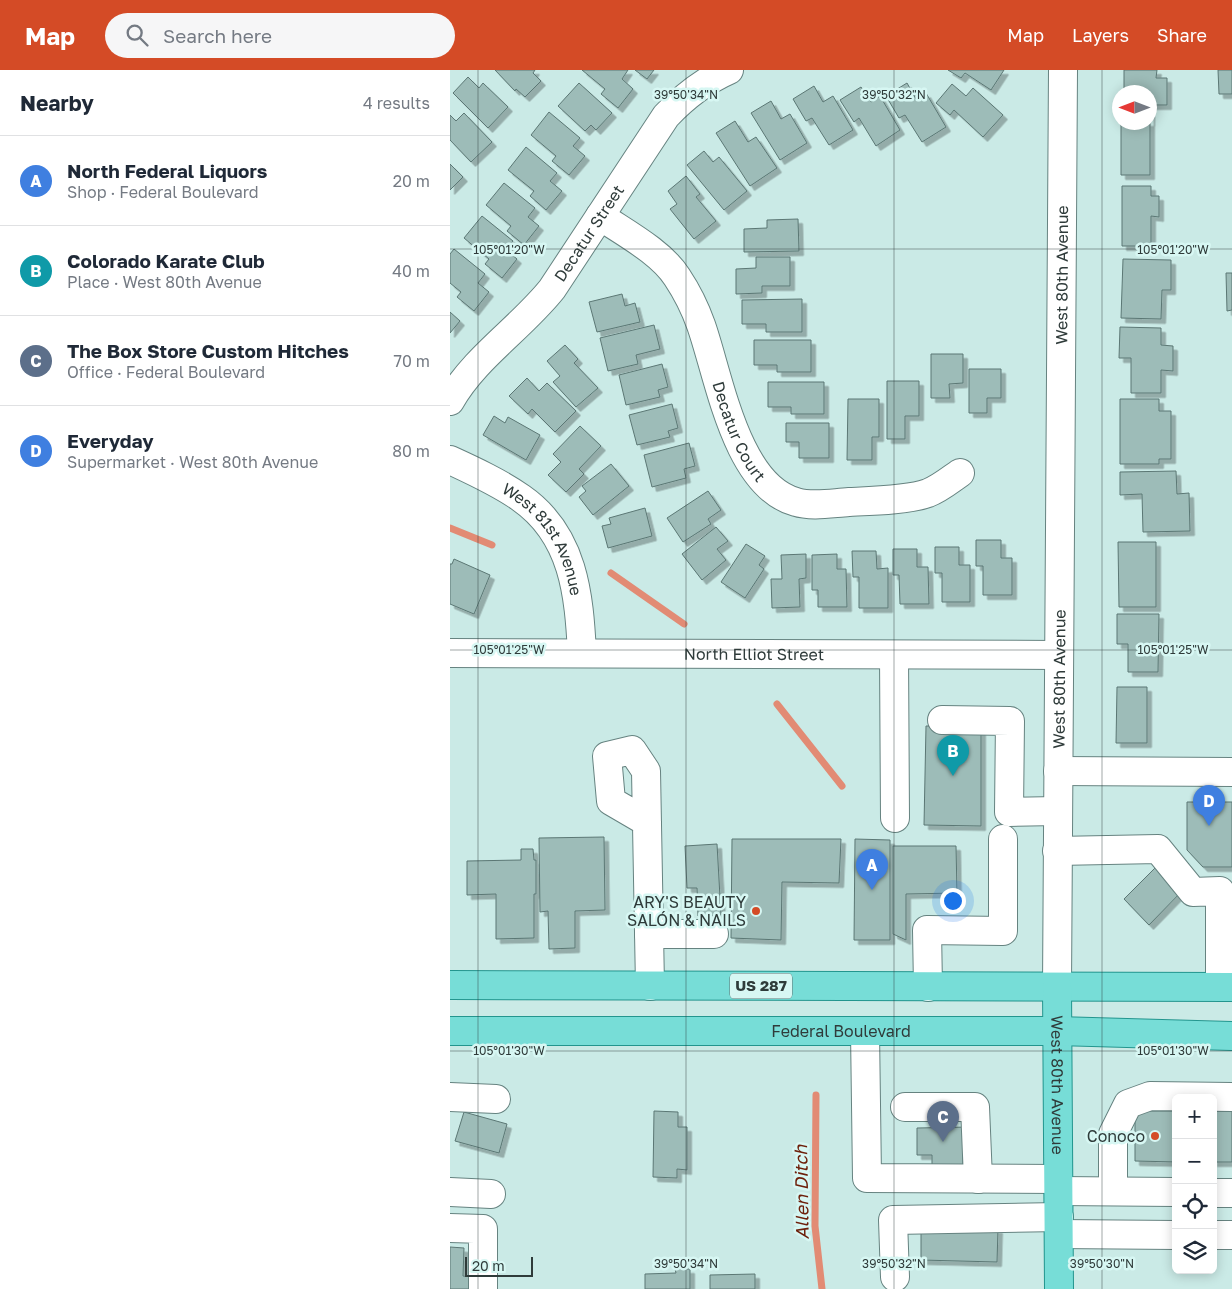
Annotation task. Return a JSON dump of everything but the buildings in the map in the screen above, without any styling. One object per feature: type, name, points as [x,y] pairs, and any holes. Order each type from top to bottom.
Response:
[{"type":"main road","name":"US 287","points":[[450,985],[1226,987]]},
{"type":"main road","name":"West 80th Avenue","points":[[1056,987],[1059,1289]]},
{"type":"main road","name":"Federal Boulevard","points":[[450,1031],[1057,1031],[1232,1036]]},
{"type":"street","name":"Decatur Street","points":[[450,402],[474,368],[543,300],[666,116],[688,94],[704,82],[729,70]]},
{"type":"street","name":"West 80th Avenue","points":[[1056,987],[1063,70]]},
{"type":"street","name":"Decatur Court","points":[[600,216],[665,262],[676,275],[686,292],[700,324],[722,396],[742,450],[760,478],[782,497],[805,504],[912,497],[928,493],[960,473]]},
{"type":"street","name":"West 81st Avenue","points":[[450,460],[521,498],[537,511],[552,528],[562,545],[574,578],[580,608],[582,653]]},
{"type":"street","name":"North Elliot Street","points":[[450,653],[1058,655]]},
{"type":"street","points":[[894,655],[895,818]]},
{"type":"street","points":[[942,720],[1010,722],[1009,812],[1057,812]]},
{"type":"street","points":[[1058,771],[1232,772]]},
{"type":"street","points":[[647,822],[650,986]]},
{"type":"street","points":[[928,987],[927,930],[1003,931],[1003,840]]},
{"type":"street","points":[[1057,851],[1158,849],[1193,892],[1220,891],[1226,987]]},
{"type":"street","points":[[649,934],[714,934]]},
{"type":"street","points":[[865,1031],[867,1178],[978,1179],[1059,1205],[1172,1234]]},
{"type":"street","points":[[1113,1192],[1113,1134],[1128,1104],[1150,1096],[1232,1097]]},
{"type":"street","points":[[450,1097],[496,1100]]},
{"type":"street","points":[[905,1107],[975,1107],[978,1179]]},
{"type":"street","points":[[450,1192],[491,1194]]},
{"type":"street","points":[[895,1277],[893,1220],[1059,1205],[1113,1192],[1172,1192]]},
{"type":"street","points":[[1217,1193],[1232,1193]]},
{"type":"street","points":[[450,1228],[484,1229],[483,1289]]},
{"type":"street","points":[[1217,1235],[1232,1235]]},
{"type":"waterway","name":"Allen Ditch","points":[[450,528],[492,545]]},
{"type":"waterway","name":"Allen Ditch","points":[[611,573],[684,624]]},
{"type":"waterway","name":"Allen Ditch","points":[[777,704],[842,786]]},
{"type":"waterway","name":"Allen Ditch","points":[[816,1095],[815,1226],[822,1289]]},
{"type":"place","name":"Colorado Karate Club","points":[[953,776]]},
{"type":"place","name":"Everyday","points":[[1209,826]]},
{"type":"place","name":"North Federal Liquors","points":[[872,890]]},
{"type":"place","name":"ARY'S BEAUTY SALÓN & NAILS","points":[[756,911]]},
{"type":"place","name":"Conoco","points":[[1155,1136]]},
{"type":"place","name":"The Box Store Custom Hitches","points":[[943,1142]]}]
